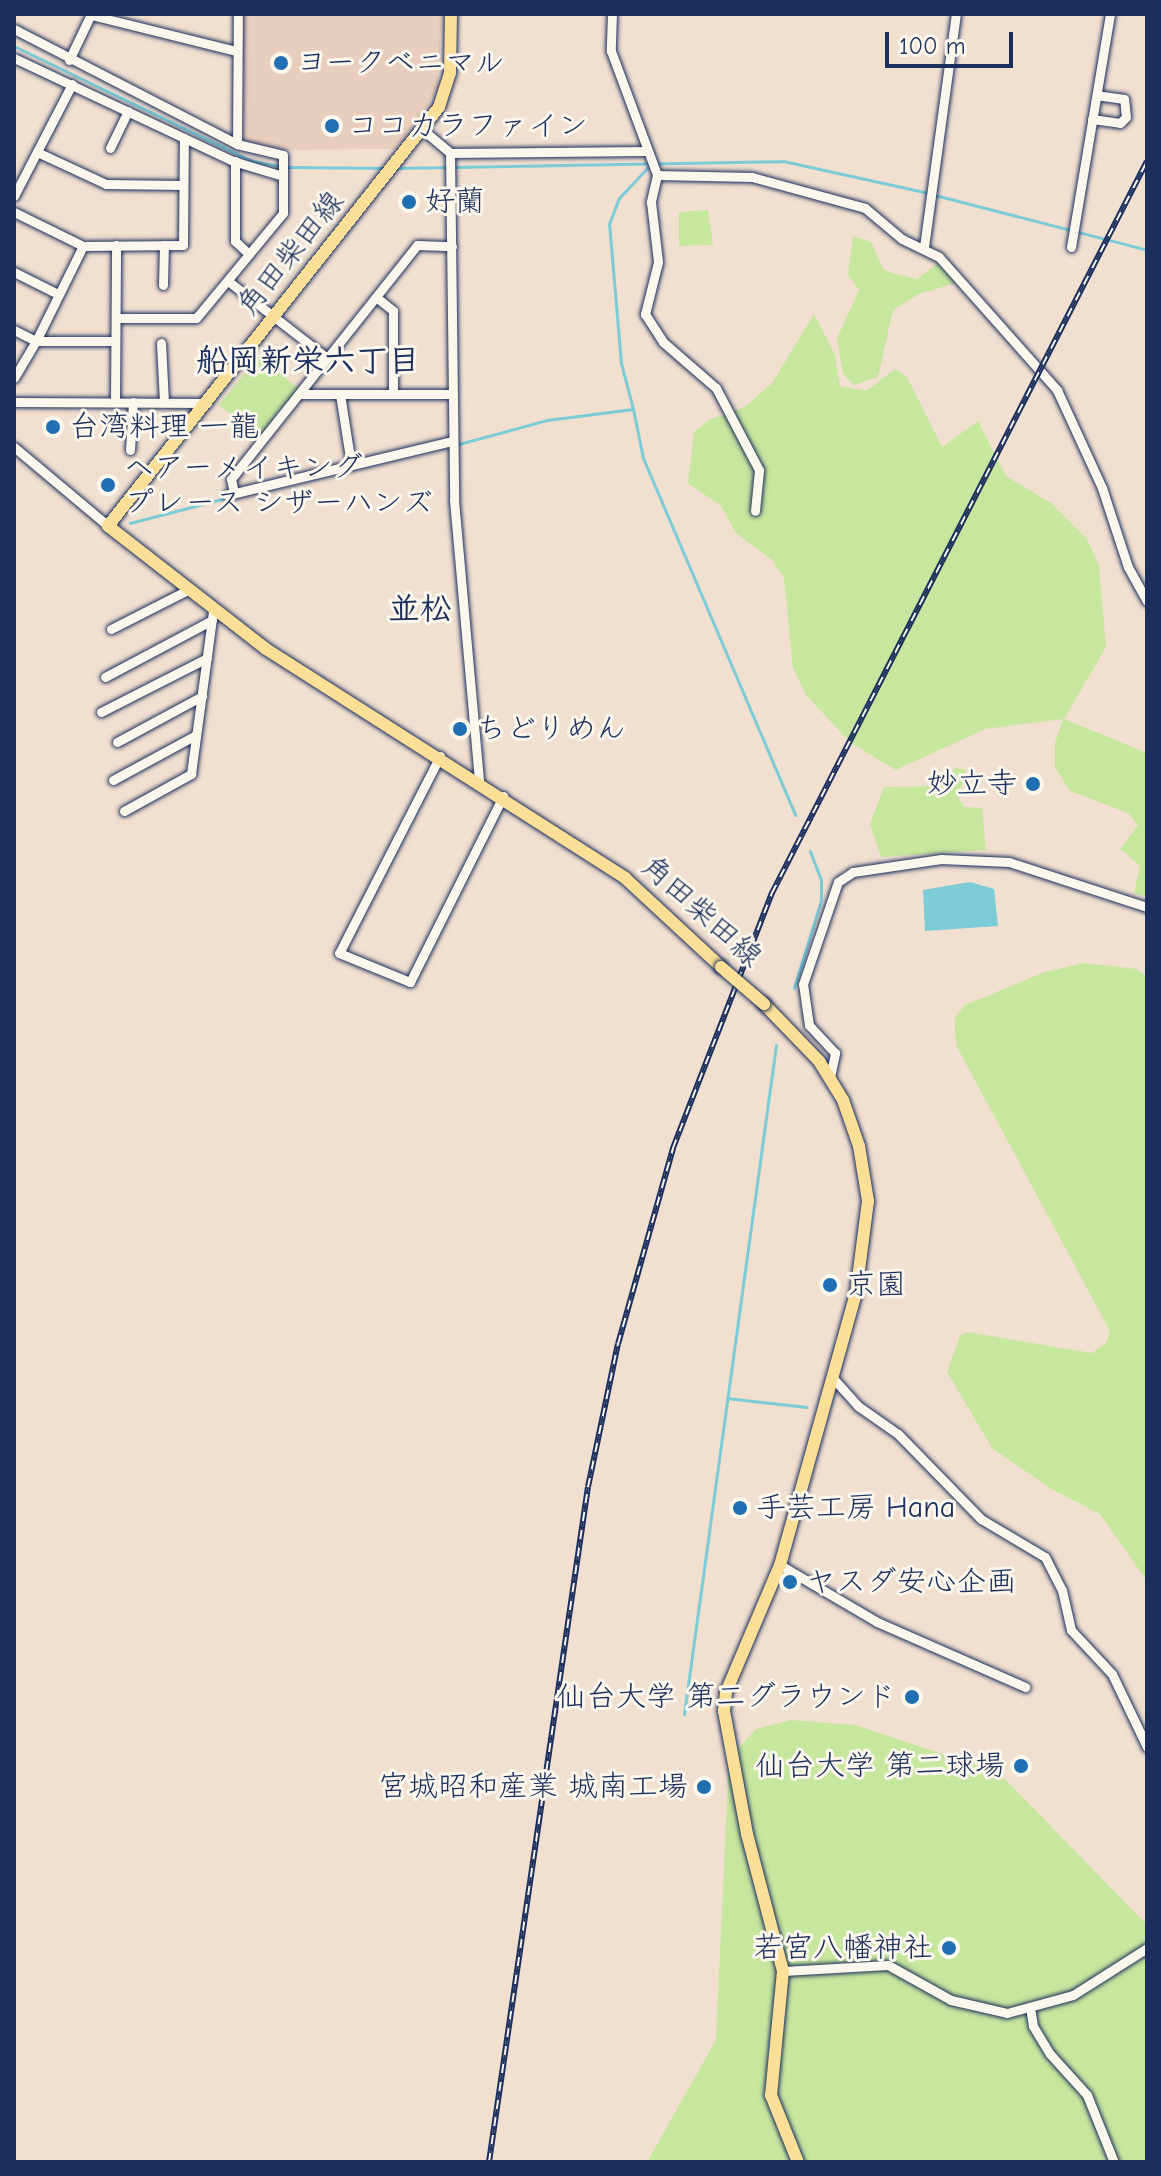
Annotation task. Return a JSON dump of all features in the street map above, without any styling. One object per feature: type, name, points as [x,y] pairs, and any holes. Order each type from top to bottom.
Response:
[{"type":"main road","name":"角田柴田線","points":[[451,14],[448,82],[423,130],[108,526],[188,590],[213,616],[503,796],[625,878],[764,1004],[830,1077],[859,1146],[868,1201],[861,1270],[780,1565],[731,1675],[724,1711],[747,1834],[783,1971],[771,2095],[798,2162]]},
{"type":"street","points":[[69,60],[91,14],[237,51]]},
{"type":"street","points":[[237,144],[238,14]]},
{"type":"street","points":[[612,14],[611,51],[657,175],[651,202],[658,262],[645,314],[663,342],[716,388],[759,470],[755,511]]},
{"type":"street","points":[[924,247],[956,14]]},
{"type":"street","points":[[1071,247],[1110,14]]},
{"type":"street","points":[[14,29],[237,144],[283,159],[283,213],[196,318],[116,318]]},
{"type":"street","points":[[14,58],[235,161],[283,174]]},
{"type":"street","points":[[14,196],[72,84]]},
{"type":"street","points":[[1092,119],[1120,123],[1126,117],[1124,99],[1097,95]]},
{"type":"street","points":[[110,148],[128,111]]},
{"type":"street","points":[[423,130],[451,162],[452,445],[479,782]]},
{"type":"street","points":[[14,212],[83,246],[183,245],[184,138]]},
{"type":"street","points":[[451,162],[647,151]]},
{"type":"street","points":[[37,152],[106,184],[183,185]]},
{"type":"street","points":[[235,161],[235,241],[249,254]]},
{"type":"street","points":[[657,175],[752,177],[865,208],[902,239],[924,247],[987,308],[1057,390],[1102,488],[1128,567],[1147,601]]},
{"type":"street","points":[[115,402],[116,245]]},
{"type":"street","points":[[163,285],[164,245]]},
{"type":"street","points":[[452,246],[417,245],[231,479],[230,494],[351,464],[452,445]]},
{"type":"street","points":[[14,378],[83,246]]},
{"type":"street","points":[[14,272],[58,294]]},
{"type":"street","points":[[228,281],[327,358]]},
{"type":"street","points":[[376,297],[393,311],[393,394]]},
{"type":"street","points":[[14,330],[36,341],[115,341]]},
{"type":"street","points":[[161,343],[164,402]]},
{"type":"street","points":[[300,394],[451,394]]},
{"type":"street","points":[[340,394],[351,464]]},
{"type":"street","points":[[14,402],[207,403]]},
{"type":"street","points":[[130,450],[133,402]]},
{"type":"street","points":[[14,447],[108,526]]},
{"type":"street","points":[[111,629],[188,590]]},
{"type":"street","points":[[124,811],[191,774],[213,616]]},
{"type":"street","points":[[105,677],[213,616]]},
{"type":"street","points":[[101,712],[207,658]]},
{"type":"street","points":[[117,742],[202,696]]},
{"type":"street","points":[[113,780],[196,735]]},
{"type":"street","points":[[440,756],[339,953],[410,982],[503,796]]},
{"type":"street","points":[[830,1077],[835,1053],[809,1025],[803,984],[838,882],[853,872],[941,859],[1009,862],[1147,907]]},
{"type":"street","points":[[832,1377],[858,1406],[898,1434],[981,1519],[1045,1557],[1062,1590],[1071,1630],[1112,1674],[1147,1747]]},
{"type":"street","points":[[780,1565],[877,1622],[1025,1687]]},
{"type":"street","points":[[783,1971],[875,1962],[903,1971],[966,2006],[1007,2013],[1073,1995],[1147,1948]]},
{"type":"street","points":[[1030,2007],[1033,2026],[1050,2054],[1087,2095],[1114,2162]]},
{"type":"shaded area","points":[[242,14],[442,14],[437,91],[396,149],[286,150],[245,142]]},
{"type":"green space","points":[[708,210],[713,245],[679,246],[679,212]]},
{"type":"green space","points":[[853,236],[871,242],[883,269],[917,279],[941,261],[956,283],[919,294],[893,310],[878,377],[854,385],[843,374],[837,338],[859,290],[848,275]]},
{"type":"green space","points":[[814,314],[835,355],[840,386],[866,391],[895,369],[907,377],[942,447],[978,421],[1006,476],[1051,503],[1087,539],[1099,566],[1106,647],[1064,719],[1147,753],[1147,896],[1134,894],[1140,866],[1120,849],[1138,825],[1128,813],[1070,791],[1055,767],[1055,743],[1063,719],[985,729],[896,770],[851,743],[806,695],[793,668],[784,578],[772,560],[736,533],[721,506],[688,483],[694,432],[709,420],[745,407],[772,383]]},
{"type":"green space","points":[[259,356],[299,389],[260,437],[219,405]]},
{"type":"green space","points":[[955,768],[966,770],[958,797],[964,807],[982,808],[986,850],[881,857],[870,824],[884,787],[939,786]]},
{"type":"green space","points":[[1084,963],[1137,969],[1147,977],[1147,1581],[1100,1514],[1053,1490],[992,1448],[947,1372],[960,1336],[967,1332],[1092,1353],[1106,1343],[1110,1331],[957,1047],[955,1034],[955,1017],[965,1005],[1045,972]]},
{"type":"green space","points":[[790,1720],[855,1725],[999,1773],[1147,1925],[1147,2162],[647,2162],[716,2040],[729,1759],[756,1729]]},
{"type":"water","points":[[970,882],[994,889],[998,926],[925,931],[923,890]]},
{"type":"waterway","points":[[14,46],[252,161],[280,166]]},
{"type":"waterway","points":[[395,168],[783,161],[928,193]]},
{"type":"waterway","points":[[633,409],[621,363],[609,224],[619,198],[650,165]]},
{"type":"waterway","points":[[287,167],[387,168]]},
{"type":"waterway","points":[[935,195],[1147,250]]},
{"type":"waterway","points":[[455,445],[547,420],[633,409],[643,458],[795,815]]},
{"type":"waterway","points":[[130,523],[226,498]]},
{"type":"waterway","points":[[794,988],[821,900],[821,880],[810,851]]},
{"type":"waterway","points":[[684,1714],[776,1045]]},
{"type":"waterway","points":[[727,1398],[806,1407]]},
{"type":"railway","points":[[489,2162],[588,1487],[618,1344],[673,1148],[772,893],[1147,161]]},
{"type":"place","name":"ヨークベニマル","points":[[281,63]]},
{"type":"place","name":"ココカラファイン","points":[[332,126]]},
{"type":"place","name":"好蘭","points":[[409,202]]},
{"type":"place","name":"台湾料理 一龍","points":[[53,427]]},
{"type":"place","name":"ヘアーメイキング プレース シザーハンズ","points":[[108,485]]},
{"type":"place","name":"ちどりめん","points":[[460,729]]},
{"type":"place","name":"妙立寺","points":[[1033,784]]},
{"type":"place","name":"京園","points":[[830,1285]]},
{"type":"place","name":"手芸工房 Hana","points":[[740,1508]]},
{"type":"place","name":"ヤスダ安心企画","points":[[790,1582]]},
{"type":"place","name":"仙台大学 第二グラウンド","points":[[912,1697]]},
{"type":"place","name":"仙台大学 第二球場","points":[[1021,1766]]},
{"type":"place","name":"宮城昭和産業 城南工場","points":[[704,1787]]},
{"type":"place","name":"若宮八幡神社","points":[[949,1948]]},
{"type":"district","name":"船岡新栄六丁目","points":[[308,361]]},
{"type":"district","name":"並松","points":[[420,609]]}]
